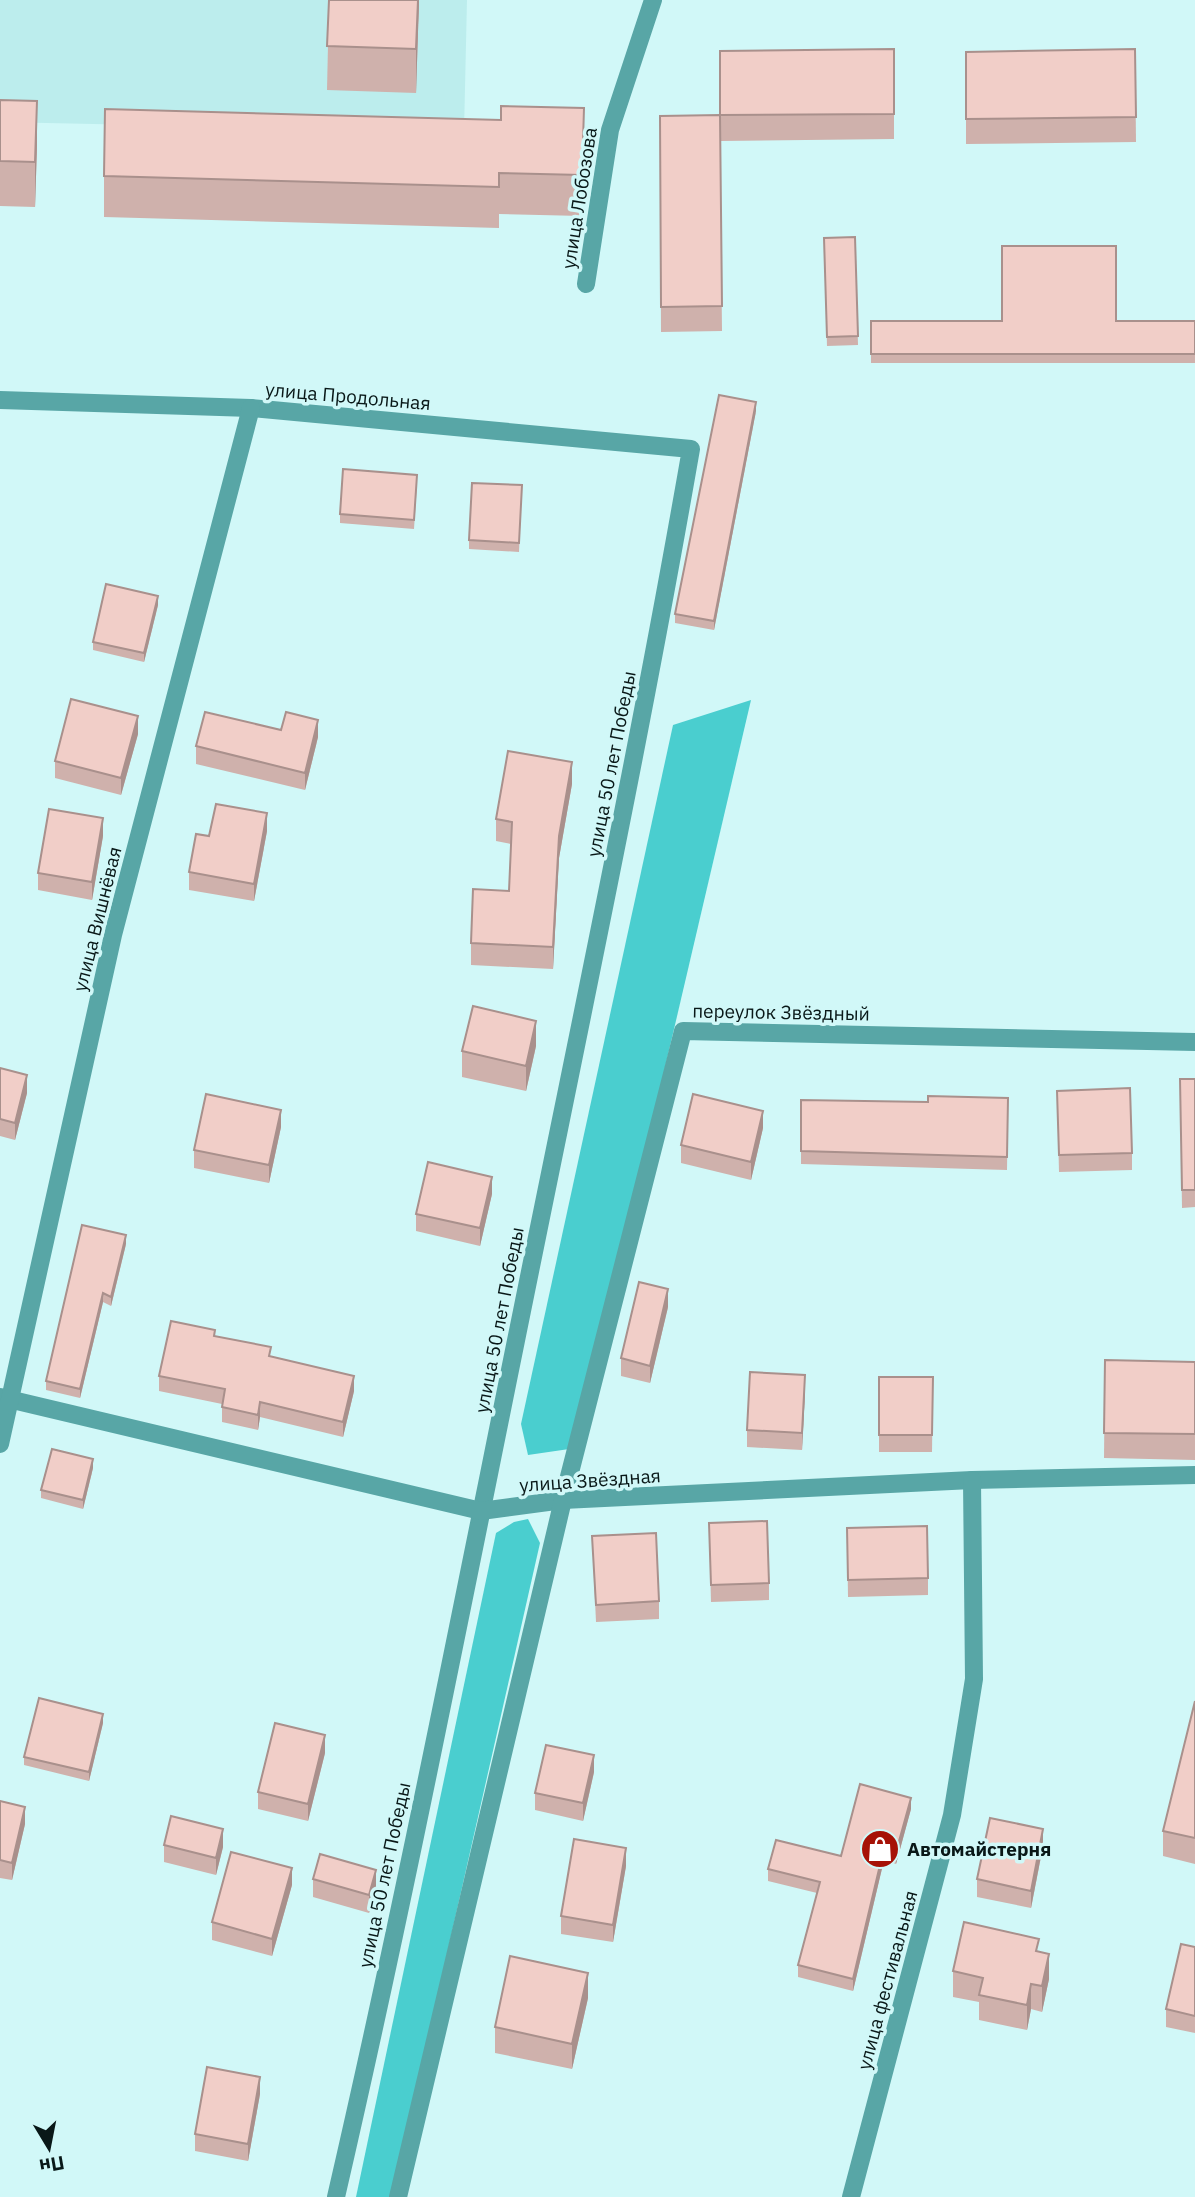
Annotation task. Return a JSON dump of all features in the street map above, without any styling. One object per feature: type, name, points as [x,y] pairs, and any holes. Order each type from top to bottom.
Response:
[{"type":"street","name":"улица Лобозова","points":[[586,284],[610,130],[651,8]]},
{"type":"street","name":"улица Продольная","points":[[0,400],[251,408],[691,449]]},
{"type":"street","name":"улица Вишнёвая","points":[[0,1444],[5,1399],[113,935],[251,408]]},
{"type":"street","name":"улица 50 лет Победы","points":[[336,2197],[365,2072],[481,1511],[658,637],[691,449]]},
{"type":"street","name":"переулок Звёздный","points":[[563,1500],[683,1031],[1195,1042]]},
{"type":"street","name":"улица Звёздная","points":[[5,1399],[481,1511],[563,1500],[972,1480],[1195,1475]]},
{"type":"street","name":"улица фестивальная","points":[[851,2197],[952,1815],[974,1679],[972,1480]]},
{"type":"street","points":[[398,2197],[563,1500]]},
{"type":"shaded area","points":[[0,0],[467,0],[464,132],[0,122]]},
{"type":"shaded area","points":[[751,700],[576,1448],[528,1455],[521,1424],[673,725]]},
{"type":"shaded area","points":[[528,1519],[540,1543],[392,2197],[356,2197],[496,1533],[514,1522]]},
{"type":"building","points":[[329,0],[418,0],[416,49],[327,46]]},
{"type":"building","points":[[894,49],[894,114],[720,115],[720,51]]},
{"type":"building","points":[[1135,49],[1136,117],[966,119],[966,52]]},
{"type":"building","points":[[0,100],[37,101],[35,162],[0,161]]},
{"type":"building","points":[[501,106],[584,108],[582,175],[499,173],[499,187],[104,176],[105,109],[501,120]]},
{"type":"building","points":[[720,115],[722,306],[661,307],[660,116]]},
{"type":"building","points":[[855,237],[858,336],[827,337],[824,238]]},
{"type":"building","points":[[1002,246],[1116,246],[1116,321],[1195,321],[1195,354],[871,354],[871,321],[1002,321]]},
{"type":"building","points":[[719,395],[756,402],[714,621],[675,614]]},
{"type":"building","points":[[343,469],[417,475],[414,520],[340,514]]},
{"type":"building","points":[[472,483],[522,485],[519,543],[469,540]]},
{"type":"building","points":[[106,584],[158,596],[144,653],[93,642]]},
{"type":"building","points":[[71,699],[138,716],[121,778],[55,761]]},
{"type":"building","points":[[205,712],[281,730],[286,712],[318,720],[305,773],[196,746]]},
{"type":"building","points":[[508,751],[572,762],[559,836],[553,947],[471,943],[473,889],[509,891],[512,822],[496,819]]},
{"type":"building","points":[[216,804],[267,813],[254,884],[189,872],[196,834],[209,836]]},
{"type":"building","points":[[49,809],[103,818],[92,882],[38,873]]},
{"type":"building","points":[[473,1006],[536,1021],[526,1066],[462,1051]]},
{"type":"building","points":[[0,1068],[27,1075],[15,1123],[0,1119]]},
{"type":"building","points":[[1180,1079],[1195,1079],[1195,1190],[1182,1190]]},
{"type":"building","points":[[1130,1088],[1132,1153],[1059,1155],[1057,1091]]},
{"type":"building","points":[[206,1094],[281,1110],[269,1165],[194,1150]]},
{"type":"building","points":[[693,1094],[763,1111],[751,1162],[681,1145]]},
{"type":"building","points":[[928,1096],[1008,1098],[1007,1157],[801,1151],[801,1100],[928,1102]]},
{"type":"building","points":[[428,1162],[492,1177],[480,1228],[416,1214]]},
{"type":"building","points":[[82,1225],[126,1235],[111,1297],[103,1293],[80,1389],[46,1381]]},
{"type":"building","points":[[639,1282],[668,1289],[650,1366],[621,1358]]},
{"type":"building","points":[[171,1321],[215,1330],[214,1336],[271,1347],[269,1356],[354,1376],[343,1422],[260,1402],[258,1415],[222,1407],[225,1389],[159,1376]]},
{"type":"building","points":[[1105,1360],[1195,1362],[1195,1434],[1104,1433]]},
{"type":"building","points":[[750,1372],[805,1375],[802,1433],[747,1430]]},
{"type":"building","points":[[879,1377],[933,1377],[932,1435],[879,1435]]},
{"type":"building","points":[[52,1449],[93,1459],[83,1500],[41,1490]]},
{"type":"building","points":[[767,1521],[769,1583],[711,1585],[709,1523]]},
{"type":"building","points":[[927,1526],[928,1578],[848,1580],[847,1528]]},
{"type":"building","points":[[656,1533],[659,1601],[596,1605],[592,1536]]},
{"type":"building","points":[[39,1698],[103,1714],[89,1772],[24,1757]]},
{"type":"building","points":[[1195,1701],[1195,1838],[1163,1831]]},
{"type":"building","points":[[275,1723],[325,1735],[308,1804],[258,1792]]},
{"type":"building","points":[[546,1745],[594,1755],[583,1803],[535,1793]]},
{"type":"building","points":[[860,1784],[911,1798],[896,1852],[884,1848],[853,1979],[798,1965],[820,1882],[768,1869],[776,1840],[841,1856]]},
{"type":"building","points":[[0,1801],[25,1807],[12,1863],[0,1860]]},
{"type":"building","points":[[171,1816],[223,1829],[216,1858],[164,1845]]},
{"type":"building","points":[[990,1818],[1043,1829],[1031,1891],[977,1879]]},
{"type":"building","points":[[574,1839],[626,1848],[613,1925],[561,1916]]},
{"type":"building","points":[[231,1852],[292,1868],[272,1939],[212,1922]]},
{"type":"building","points":[[320,1854],[376,1870],[369,1895],[313,1879]]},
{"type":"building","points":[[964,1922],[1039,1939],[1036,1951],[1049,1954],[1042,1986],[1031,1984],[1027,2005],[979,1995],[983,1978],[953,1971]]},
{"type":"building","points":[[1181,1944],[1195,1947],[1195,2016],[1166,2009]]},
{"type":"building","points":[[510,1956],[588,1973],[572,2044],[495,2027]]},
{"type":"building","points":[[207,2067],[260,2077],[248,2144],[195,2134]]},
{"type":"place","name":"Автомайстерня","points":[[880,1849]]}]
